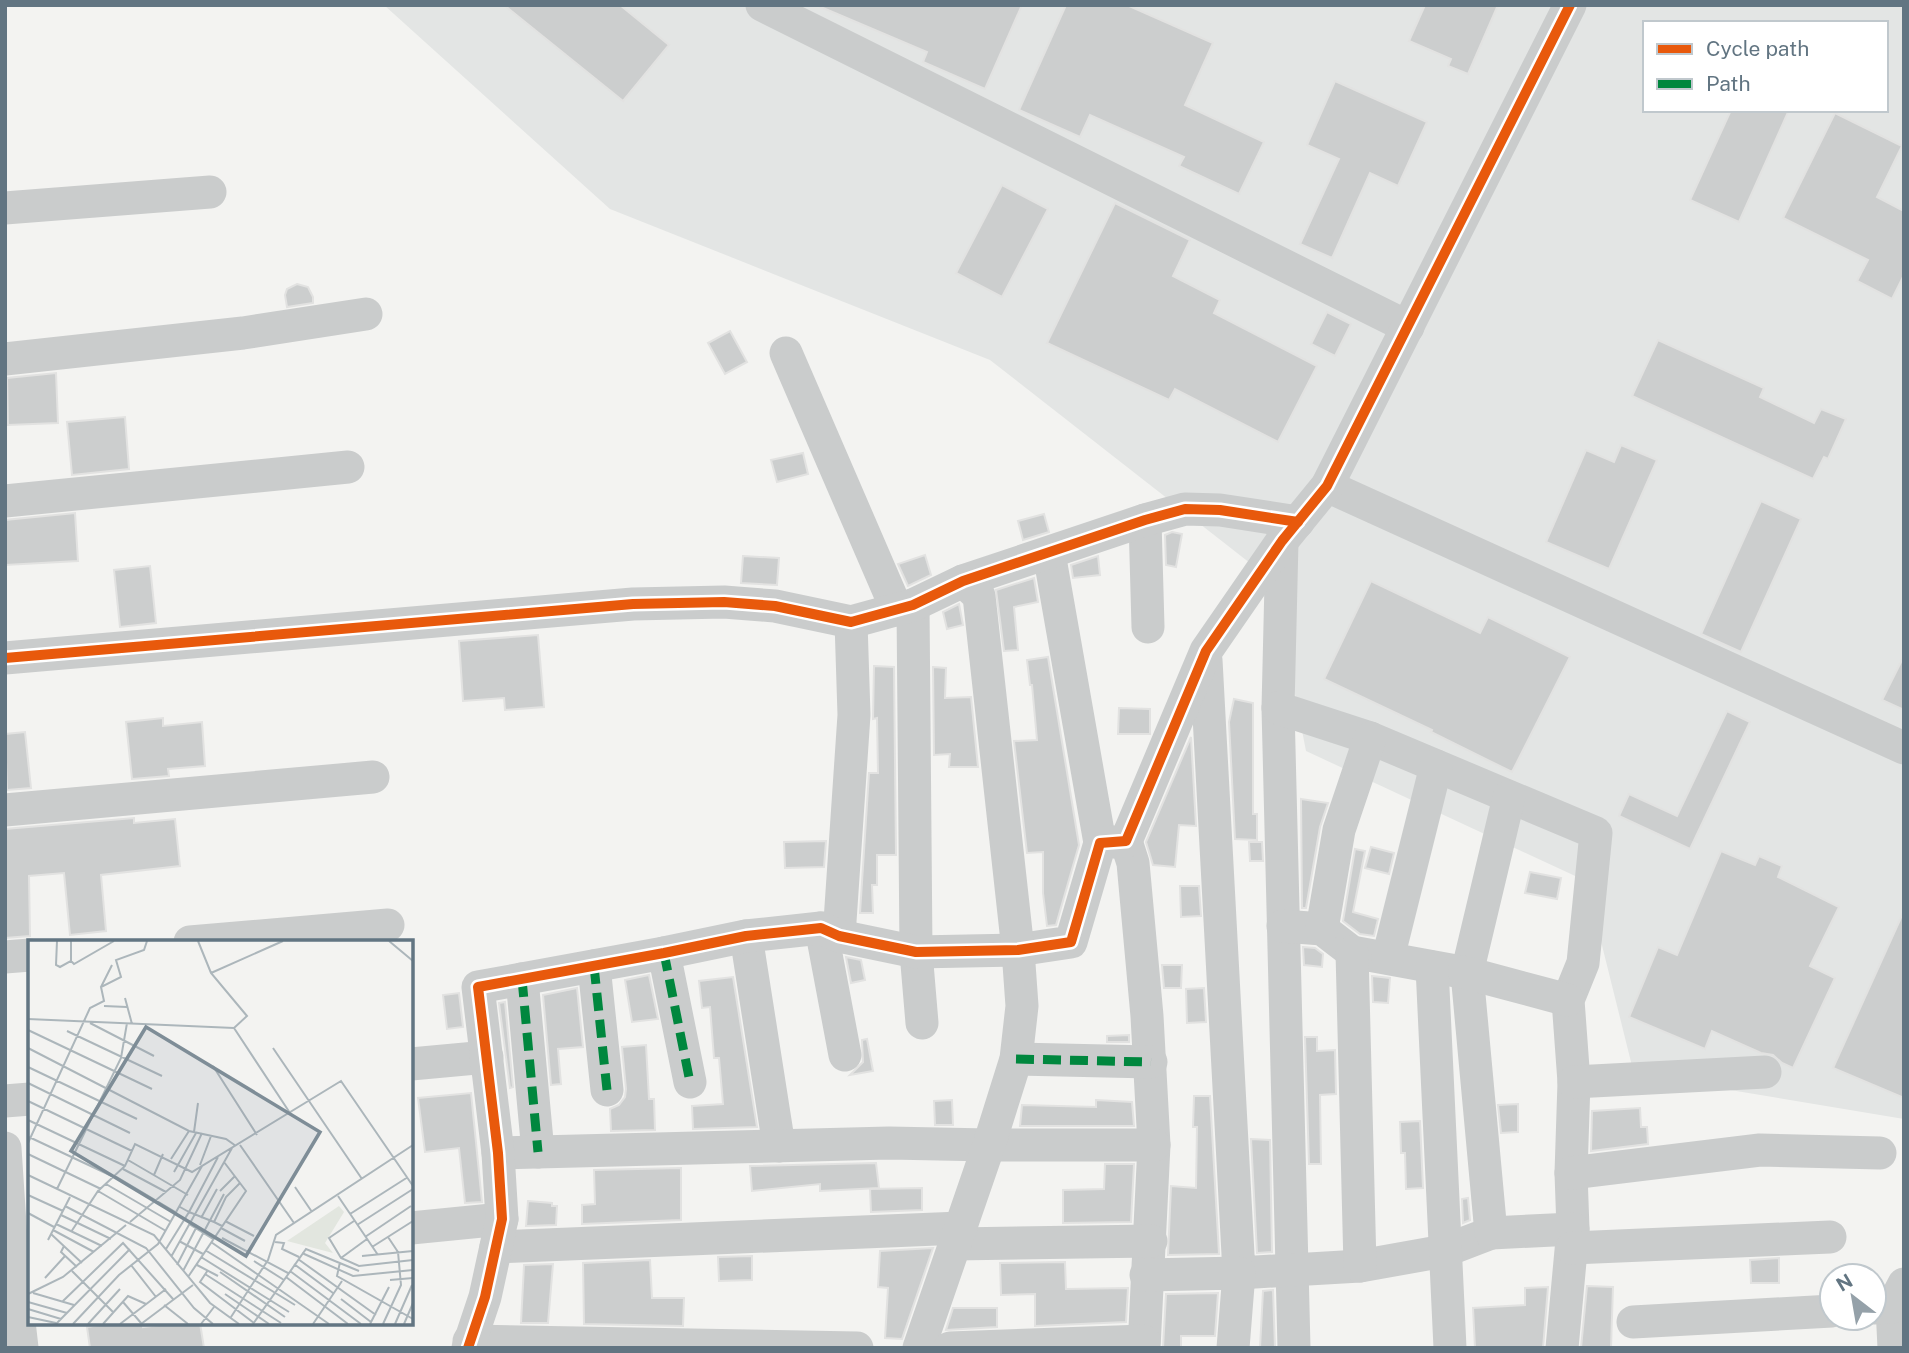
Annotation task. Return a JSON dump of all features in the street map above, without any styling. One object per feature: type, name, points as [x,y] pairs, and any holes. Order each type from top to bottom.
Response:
[{"type":"street","points":[[762,5],[1408,327]]},
{"type":"street","points":[[857,1348],[468,1344],[485,1297],[499,1233],[498,1153],[478,987],[746,936],[830,932],[916,952],[1018,950],[1071,942],[1113,842],[1206,651],[1290,531],[1327,486],[1570,5]]},
{"type":"street","points":[[5,208],[209,192]]},
{"type":"street","points":[[5,359],[243,332],[366,314]]},
{"type":"street","points":[[786,353],[905,608],[916,952],[922,1023]]},
{"type":"street","points":[[5,500],[348,467]]},
{"type":"street","points":[[1327,486],[1904,748]]},
{"type":"street","points":[[5,658],[633,604],[724,602],[775,606],[851,622],[905,608],[963,581],[1185,509],[1220,510],[1290,531]]},
{"type":"street","points":[[1145,520],[1148,627]]},
{"type":"street","points":[[1290,531],[1278,708],[1294,1348]]},
{"type":"street","points":[[950,1348],[1144,1345],[1154,1145],[1150,1062],[1133,863],[1113,842],[1049,553]]},
{"type":"street","points":[[919,1348],[1016,1059],[1022,1006],[979,596],[963,581]]},
{"type":"street","points":[[845,1055],[830,932],[854,715],[851,622]]},
{"type":"street","points":[[1206,651],[1239,1273],[1233,1348]]},
{"type":"street","points":[[1278,708],[1370,738],[1596,833],[1583,963],[1568,1000],[1574,1082],[1571,1173],[1573,1239],[1562,1348]]},
{"type":"street","points":[[1322,929],[1339,830],[1370,738]]},
{"type":"street","points":[[1388,958],[1436,766]]},
{"type":"street","points":[[5,810],[373,777]]},
{"type":"street","points":[[1491,1233],[1467,973],[1510,797]]},
{"type":"street","points":[[213,940],[388,925]]},
{"type":"street","points":[[1283,926],[1322,929],[1352,952],[1467,973],[1568,1000]]},
{"type":"street","points":[[746,936],[779,1146]]},
{"type":"street","points":[[1352,952],[1360,1266]]},
{"type":"street","points":[[664,953],[690,1082]]},
{"type":"street","points":[[5,957],[28,955]]},
{"type":"street","points":[[594,966],[607,1090]]},
{"type":"street","points":[[1432,967],[1450,1348]]},
{"type":"street","points":[[522,979],[538,1152]]},
{"type":"street","points":[[413,1064],[487,1057]]},
{"type":"street","points":[[1016,1059],[1150,1062]]},
{"type":"street","points":[[1574,1082],[1765,1072]]},
{"type":"street","points":[[5,1101],[28,1099]]},
{"type":"street","points":[[498,1153],[889,1143],[1154,1145]]},
{"type":"street","points":[[5,1149],[22,1348]]},
{"type":"street","points":[[1571,1173],[1760,1150],[1880,1153]]},
{"type":"street","points":[[413,1228],[499,1233],[958,1236],[1151,1241]]},
{"type":"street","points":[[1146,1275],[1360,1266],[1444,1251],[1491,1233],[1573,1239],[1830,1237]]},
{"type":"street","points":[[1890,1300],[1894,1348]]},
{"type":"street","points":[[1633,1322],[1818,1312]]},
{"type":"shaded area","points":[[384,5],[1904,5],[1904,1119],[1634,1074],[1586,881],[1306,751],[1273,581],[990,360],[610,209]]},
{"type":"building","points":[[504,5],[620,5],[669,45],[623,101]]},
{"type":"building","points":[[816,5],[1022,5],[985,89],[923,62],[927,52]]},
{"type":"building","points":[[1066,5],[1127,5],[1213,43],[1185,105],[1264,142],[1239,194],[1179,166],[1184,157],[1090,115],[1080,137],[1019,110]]},
{"type":"building","points":[[1425,5],[1498,5],[1468,74],[1448,66],[1451,59],[1409,41]]},
{"type":"building","points":[[1335,81],[1427,122],[1398,186],[1370,173],[1332,258],[1300,244],[1339,159],[1307,145]]},
{"type":"building","points":[[1730,112],[1788,112],[1739,222],[1690,200]]},
{"type":"building","points":[[1835,113],[1902,146],[1877,197],[1904,211],[1904,275],[1892,299],[1857,281],[1868,260],[1783,218]]},
{"type":"building","points":[[1002,185],[1048,209],[1002,297],[956,273]]},
{"type":"building","points":[[1115,203],[1190,240],[1173,276],[1220,300],[1214,313],[1317,366],[1278,442],[1175,389],[1169,400],[1047,343]]},
{"type":"building","points":[[297,284],[308,287],[313,303],[287,307],[287,289]]},
{"type":"building","points":[[1327,312],[1351,324],[1335,356],[1311,344]]},
{"type":"building","points":[[730,331],[747,362],[725,374],[708,343]]},
{"type":"building","points":[[1658,340],[1764,388],[1760,397],[1814,423],[1821,409],[1846,419],[1828,459],[1824,457],[1813,479],[1632,396]]},
{"type":"building","points":[[56,373],[58,423],[8,425],[7,378]]},
{"type":"building","points":[[125,417],[129,469],[72,475],[67,422]]},
{"type":"building","points":[[1621,445],[1657,460],[1609,569],[1546,542],[1586,450],[1614,462]]},
{"type":"building","points":[[803,453],[808,474],[777,482],[771,460]]},
{"type":"building","points":[[1761,501],[1801,519],[1741,652],[1701,634]]},
{"type":"building","points":[[75,513],[78,561],[5,565],[5,520]]},
{"type":"building","points":[[1044,514],[1049,532],[1023,540],[1018,521]]},
{"type":"building","points":[[1172,532],[1182,534],[1176,567],[1166,565],[1165,535]]},
{"type":"building","points":[[925,555],[931,575],[908,586],[898,564]]},
{"type":"building","points":[[743,556],[779,558],[777,585],[741,583]]},
{"type":"building","points":[[1098,556],[1100,575],[1073,578],[1071,565]]},
{"type":"building","points":[[150,566],[156,623],[120,627],[114,570]]},
{"type":"building","points":[[1034,578],[1038,602],[1014,607],[1018,650],[1004,651],[996,590]]},
{"type":"building","points":[[1371,581],[1480,633],[1488,617],[1570,657],[1512,772],[1431,732],[1432,730],[1324,679]]},
{"type":"building","points":[[959,604],[963,625],[947,629],[943,612]]},
{"type":"building","points":[[538,635],[544,707],[505,710],[504,698],[463,701],[459,641]]},
{"type":"building","points":[[1904,656],[1904,710],[1882,700]]},
{"type":"building","points":[[1048,657],[1079,845],[1056,925],[1047,926],[1043,893],[1043,852],[1027,853],[1014,741],[1037,740],[1027,660]]},
{"type":"building","points":[[874,666],[894,667],[896,855],[877,855],[877,885],[872,885],[873,913],[860,913],[869,773],[878,773],[877,718],[873,719]]},
{"type":"building","points":[[933,667],[946,668],[945,698],[971,697],[978,767],[949,767],[950,754],[934,755]]},
{"type":"building","points":[[1234,699],[1253,703],[1253,814],[1257,814],[1257,840],[1235,839],[1229,722]]},
{"type":"building","points":[[1119,708],[1150,709],[1150,734],[1118,734]]},
{"type":"building","points":[[1727,711],[1750,722],[1690,849],[1619,816],[1629,794],[1677,816]]},
{"type":"building","points":[[163,718],[163,726],[202,722],[205,766],[168,769],[169,776],[132,779],[126,722]]},
{"type":"building","points":[[25,732],[31,788],[7,790],[5,734]]},
{"type":"building","points":[[1191,737],[1196,826],[1179,825],[1175,867],[1153,865],[1146,842]]},
{"type":"building","points":[[1301,799],[1328,803],[1320,827],[1306,908],[1302,908]]},
{"type":"building","points":[[134,818],[134,823],[175,819],[180,866],[101,875],[106,931],[70,935],[64,873],[29,876],[30,936],[5,938],[5,829]]},
{"type":"building","points":[[826,841],[824,867],[785,868],[784,842]]},
{"type":"building","points":[[1249,842],[1262,842],[1263,861],[1250,861]]},
{"type":"building","points":[[1371,847],[1394,853],[1389,874],[1365,868]]},
{"type":"building","points":[[1355,849],[1365,851],[1353,912],[1378,919],[1374,936],[1360,934],[1343,921]]},
{"type":"building","points":[[1721,851],[1755,865],[1759,856],[1782,866],[1778,877],[1839,907],[1810,966],[1835,978],[1793,1068],[1773,1055],[1761,1053],[1712,1031],[1705,1049],[1629,1017],[1658,947],[1677,955]]},
{"type":"building","points":[[1530,872],[1561,878],[1557,899],[1525,893]]},
{"type":"building","points":[[1180,886],[1199,886],[1201,916],[1181,917]]},
{"type":"building","points":[[1904,911],[1904,1098],[1833,1068]]},
{"type":"building","points":[[1303,947],[1315,948],[1323,954],[1322,967],[1304,965]]},
{"type":"building","points":[[846,957],[861,960],[865,980],[851,983]]},
{"type":"building","points":[[1162,965],[1182,965],[1181,988],[1164,988]]},
{"type":"building","points":[[649,975],[658,1019],[632,1022],[625,980]]},
{"type":"building","points":[[1372,976],[1390,978],[1388,1003],[1373,1002]]},
{"type":"building","points":[[733,977],[757,1127],[693,1129],[692,1106],[723,1104],[719,1058],[714,1058],[710,1007],[702,1008],[699,981]]},
{"type":"building","points":[[577,988],[583,1047],[558,1049],[561,1084],[551,1085],[543,995]]},
{"type":"building","points":[[1204,988],[1206,1022],[1187,1023],[1186,989]]},
{"type":"building","points":[[459,993],[463,1027],[447,1029],[443,995]]},
{"type":"building","points":[[505,1002],[513,1087],[510,1088],[499,1003]]},
{"type":"building","points":[[1129,1035],[1129,1042],[1107,1042],[1107,1036]]},
{"type":"building","points":[[1305,1037],[1317,1037],[1317,1051],[1335,1050],[1336,1094],[1320,1095],[1321,1164],[1309,1164]]},
{"type":"building","points":[[867,1039],[873,1071],[850,1075],[863,1062],[862,1040]]},
{"type":"building","points":[[646,1045],[649,1099],[654,1099],[655,1130],[611,1131],[610,1109],[619,1105],[625,1097],[622,1047]]},
{"type":"building","points":[[471,1093],[482,1202],[465,1203],[459,1148],[425,1152],[418,1098]]},
{"type":"building","points":[[1194,1096],[1210,1096],[1219,1254],[1168,1255],[1171,1186],[1196,1188],[1197,1127],[1193,1127]]},
{"type":"building","points":[[952,1100],[953,1125],[935,1125],[934,1101]]},
{"type":"building","points":[[1096,1100],[1132,1102],[1134,1126],[1020,1126],[1022,1105],[1096,1107]]},
{"type":"building","points":[[1518,1104],[1518,1132],[1501,1133],[1498,1105]]},
{"type":"building","points":[[1640,1108],[1641,1127],[1647,1127],[1648,1144],[1591,1151],[1592,1111]]},
{"type":"building","points":[[1420,1121],[1423,1188],[1406,1189],[1405,1153],[1401,1153],[1400,1122]]},
{"type":"building","points":[[1251,1139],[1270,1140],[1272,1252],[1257,1253]]},
{"type":"building","points":[[876,1163],[879,1188],[820,1191],[820,1184],[752,1191],[750,1166]]},
{"type":"building","points":[[1105,1164],[1134,1164],[1131,1222],[1063,1223],[1063,1190],[1104,1189]]},
{"type":"building","points":[[681,1168],[681,1220],[582,1224],[582,1205],[595,1204],[594,1170]]},
{"type":"building","points":[[922,1188],[922,1210],[871,1212],[870,1189]]},
{"type":"building","points":[[1468,1198],[1470,1220],[1463,1223],[1462,1199]]},
{"type":"building","points":[[528,1201],[552,1203],[552,1206],[557,1206],[556,1225],[526,1226]]},
{"type":"building","points":[[933,1248],[902,1339],[885,1338],[888,1288],[878,1287],[880,1251]]},
{"type":"building","points":[[752,1256],[752,1280],[719,1281],[718,1257]]},
{"type":"building","points":[[1779,1258],[1779,1283],[1751,1283],[1750,1260]]},
{"type":"building","points":[[650,1260],[652,1298],[684,1298],[683,1326],[584,1324],[583,1263]]},
{"type":"building","points":[[1065,1262],[1066,1289],[1128,1288],[1126,1322],[1035,1326],[1035,1294],[1001,1295],[1000,1263]]},
{"type":"building","points":[[553,1264],[548,1323],[521,1323],[524,1265]]},
{"type":"building","points":[[1587,1286],[1613,1287],[1611,1348],[1581,1348]]},
{"type":"building","points":[[1548,1287],[1543,1348],[1475,1348],[1473,1308],[1525,1305],[1525,1288]]},
{"type":"building","points":[[1273,1290],[1275,1348],[1260,1348],[1263,1291]]},
{"type":"building","points":[[1218,1293],[1215,1336],[1181,1336],[1181,1348],[1163,1348],[1166,1294]]},
{"type":"building","points":[[953,1308],[997,1308],[997,1327],[946,1330]]},
{"type":"building","points":[[200,1325],[204,1348],[90,1348],[87,1327]]},
{"type":"marked path","points":[[664,953],[690,1082]]},
{"type":"marked path","points":[[594,966],[607,1090]]},
{"type":"marked path","points":[[522,979],[538,1152]]},
{"type":"marked path","points":[[1016,1059],[1151,1062]]},
{"type":"cycle path","points":[[468,1348],[485,1297],[502,1219],[498,1153],[478,987],[746,936],[821,928],[839,936],[916,952],[1018,950],[1071,942],[1100,843],[1126,841],[1206,651],[1282,541],[1327,486],[1570,5]]},
{"type":"cycle path","points":[[5,658],[633,604],[724,602],[775,606],[851,622],[913,605],[963,581],[1185,509],[1220,510],[1298,522]]}]
